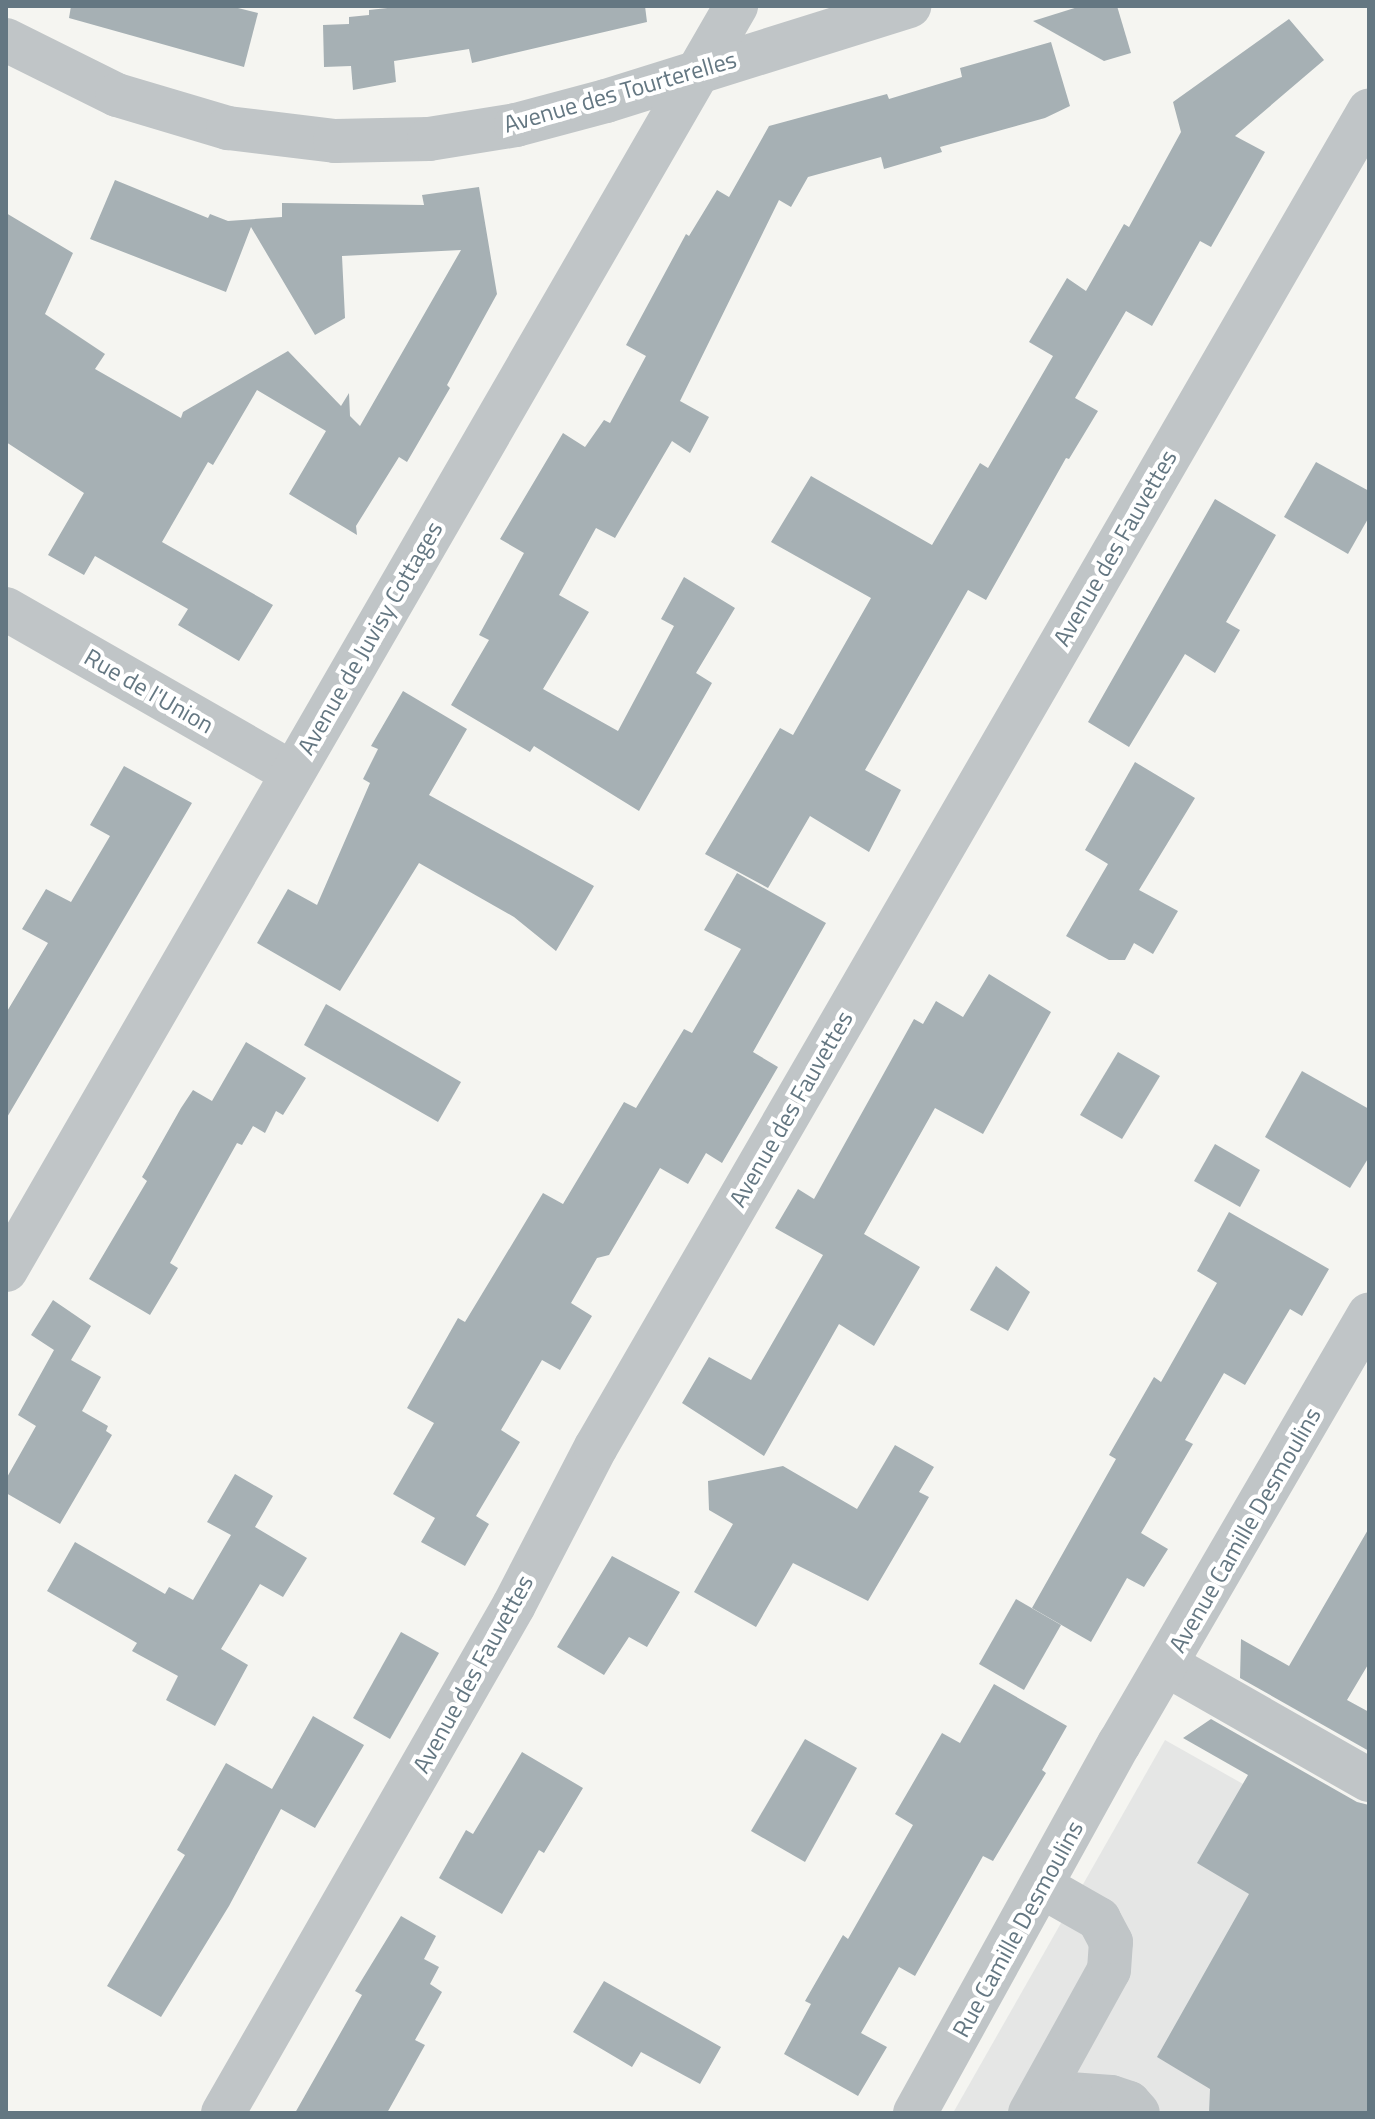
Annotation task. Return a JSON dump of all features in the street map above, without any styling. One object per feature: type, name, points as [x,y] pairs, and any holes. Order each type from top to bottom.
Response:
[{"type":"street","name":"Avenue de Juvisy Cottages","points":[[12,1245],[292,773],[736,6]]},
{"type":"street","name":"Avenue des Tourterelles","points":[[6,40],[117,95],[228,128],[335,141],[429,139],[516,125],[606,101],[910,6]]},
{"type":"street","name":"Avenue des Fauvettes","points":[[223,2113],[514,1605],[596,1447],[1369,111]]},
{"type":"street","name":"Rue de l'Union","points":[[6,609],[292,773]]},
{"type":"street","name":"Avenue Camille Desmoulins","points":[[1119,1744],[1369,1315]]},
{"type":"street","points":[[1167,1665],[1369,1780]]},
{"type":"street","name":"Rue Camille Desmoulins","points":[[915,2113],[1043,1887],[1119,1744]]},
{"type":"street","points":[[1036,2102],[1109,1970],[1111,1942],[1099,1919],[1043,1887]]},
{"type":"street","points":[[1036,2102],[1111,2097],[1129,2103],[1138,2113]]},
{"type":"shaded area","points":[[1165,1740],[1369,1855],[1369,2113],[953,2113]]},
{"type":"building","points":[[71,6],[230,6],[258,13],[244,67],[69,18]]},
{"type":"building","points":[[406,6],[645,6],[647,22],[472,63],[469,49],[394,61],[396,82],[353,90],[351,66],[324,67],[323,25],[349,24],[349,17],[369,15],[369,10]]},
{"type":"building","points":[[1081,6],[1117,6],[1131,53],[1104,61],[1033,21]]},
{"type":"building","points":[[1289,19],[1324,60],[1235,136],[1265,152],[1211,247],[1200,241],[1152,326],[1126,311],[1075,398],[1098,411],[1069,459],[1066,458],[986,600],[968,590],[865,770],[901,790],[869,852],[810,816],[768,888],[705,854],[780,728],[793,735],[871,598],[771,542],[811,476],[932,545],[980,463],[988,468],[1053,356],[1029,342],[1067,278],[1086,291],[1124,224],[1129,227],[1181,132],[1173,102]]},
{"type":"building","points":[[1051,42],[1070,106],[1045,118],[940,147],[942,152],[884,169],[881,157],[808,177],[791,207],[779,200],[680,401],[709,417],[690,453],[672,441],[615,538],[596,528],[559,595],[589,612],[543,689],[618,731],[674,626],[661,619],[684,577],[735,608],[696,673],[712,683],[639,811],[534,746],[530,752],[451,705],[489,640],[479,635],[524,553],[500,539],[563,433],[585,447],[604,420],[610,423],[646,356],[626,345],[686,234],[689,236],[717,190],[729,197],[769,126],[887,94],[889,99],[962,77],[960,68]]},
{"type":"building","points":[[115,180],[208,218],[210,214],[228,221],[282,217],[282,203],[424,205],[422,195],[479,187],[497,294],[447,385],[450,388],[407,462],[399,457],[356,526],[357,535],[289,494],[326,431],[257,390],[213,465],[208,462],[162,542],[273,605],[239,661],[178,625],[188,609],[95,556],[84,575],[48,555],[84,493],[6,442],[6,213],[73,253],[45,314],[105,354],[95,369],[181,418],[183,412],[288,351],[341,406],[349,393],[350,416],[360,426],[461,250],[342,256],[345,318],[315,335],[251,227],[226,292],[90,239]]},
{"type":"building","points":[[1316,462],[1369,491],[1369,517],[1348,554],[1284,517]]},
{"type":"building","points":[[1215,499],[1276,535],[1226,622],[1240,630],[1215,673],[1185,654],[1129,747],[1088,722]]},
{"type":"building","points":[[403,691],[467,729],[429,795],[594,886],[556,951],[514,917],[419,863],[340,991],[257,943],[288,889],[317,905],[370,783],[363,779],[378,749],[371,746]]},
{"type":"building","points":[[1135,762],[1195,798],[1139,890],[1178,911],[1153,954],[1134,943],[1125,960],[1109,960],[1066,936],[1108,864],[1085,850]]},
{"type":"building","points":[[124,766],[192,803],[6,1119],[6,1013],[48,943],[22,929],[46,889],[71,902],[110,836],[90,825]]},
{"type":"building","points":[[737,873],[826,923],[753,1052],[778,1067],[722,1163],[706,1153],[688,1184],[660,1168],[609,1255],[597,1258],[571,1303],[592,1316],[560,1370],[542,1360],[501,1430],[520,1442],[476,1516],[489,1524],[465,1566],[421,1542],[435,1518],[393,1494],[434,1423],[407,1408],[458,1318],[465,1322],[543,1193],[563,1204],[624,1102],[636,1108],[684,1029],[692,1033],[741,949],[704,930]]},
{"type":"building","points":[[989,974],[1051,1012],[983,1134],[935,1108],[864,1234],[920,1267],[874,1346],[839,1324],[764,1456],[682,1403],[709,1357],[751,1380],[823,1255],[775,1228],[798,1189],[814,1199],[914,1019],[923,1024],[936,1001],[963,1017]]},
{"type":"building","points":[[326,1004],[461,1082],[438,1122],[304,1045]]},
{"type":"building","points":[[246,1042],[306,1078],[283,1115],[276,1111],[265,1133],[253,1126],[242,1145],[237,1143],[170,1263],[178,1268],[150,1315],[89,1279],[147,1181],[142,1177],[181,1108],[193,1090],[212,1101]]},
{"type":"building","points":[[1118,1052],[1160,1076],[1122,1139],[1080,1115]]},
{"type":"building","points":[[1302,1071],[1369,1109],[1369,1157],[1350,1188],[1265,1137]]},
{"type":"building","points":[[1215,1144],[1260,1170],[1240,1207],[1194,1181]]},
{"type":"building","points":[[1229,1212],[1329,1269],[1302,1316],[1290,1309],[1245,1385],[1224,1373],[1185,1440],[1193,1444],[1141,1533],[1168,1549],[1144,1587],[1127,1578],[1091,1642],[1032,1608],[1116,1459],[1109,1455],[1154,1377],[1161,1382],[1217,1283],[1197,1271]]},
{"type":"building","points":[[996,1266],[1030,1292],[1008,1331],[970,1310]]},
{"type":"building","points":[[53,1300],[91,1326],[71,1360],[101,1377],[82,1411],[108,1426],[106,1431],[112,1435],[60,1524],[6,1493],[6,1479],[36,1426],[18,1415],[54,1350],[31,1335]]},
{"type":"building","points":[[895,1445],[934,1467],[919,1492],[929,1497],[868,1601],[793,1563],[756,1627],[694,1592],[733,1524],[709,1510],[708,1481],[783,1466],[857,1509]]},
{"type":"building","points":[[235,1474],[273,1496],[255,1527],[307,1558],[283,1597],[260,1584],[221,1649],[248,1665],[215,1726],[166,1700],[178,1676],[132,1651],[137,1643],[47,1591],[75,1542],[165,1594],[169,1587],[193,1600],[231,1535],[207,1522]]},
{"type":"building","points":[[1369,1528],[1369,1663],[1347,1700],[1369,1712],[1369,1751],[1240,1678],[1241,1639],[1289,1666]]},
{"type":"building","points":[[612,1556],[680,1592],[647,1647],[629,1637],[604,1675],[557,1647]]},
{"type":"building","points":[[1016,1599],[1061,1625],[1024,1690],[979,1664]]},
{"type":"building","points":[[401,1632],[439,1653],[390,1739],[353,1718]]},
{"type":"building","points":[[994,1684],[1067,1726],[1042,1770],[1046,1773],[993,1861],[983,1856],[915,1976],[899,1967],[861,2033],[887,2047],[858,2096],[784,2054],[811,2004],[805,2001],[843,1935],[848,1939],[913,1825],[895,1814],[942,1733],[960,1743]]},
{"type":"building","points":[[313,1716],[364,1745],[315,1828],[281,1809],[229,1906],[161,2017],[107,1986],[185,1855],[177,1850],[226,1763],[272,1789]]},
{"type":"building","points":[[1211,1719],[1357,1802],[1369,1805],[1369,2113],[1209,2113],[1210,2089],[1157,2057],[1249,1894],[1197,1863],[1248,1775],[1183,1738]]},
{"type":"building","points":[[805,1739],[857,1768],[805,1862],[751,1831]]},
{"type":"building","points":[[522,1752],[583,1788],[544,1853],[539,1850],[502,1914],[439,1878],[466,1830],[473,1834]]},
{"type":"building","points":[[401,1916],[436,1936],[424,1959],[439,1967],[430,1984],[442,1992],[415,2040],[425,2045],[387,2113],[295,2113],[362,1995],[355,1991]]},
{"type":"building","points":[[604,1981],[721,2047],[700,2084],[641,2052],[632,2067],[573,2032]]}]
